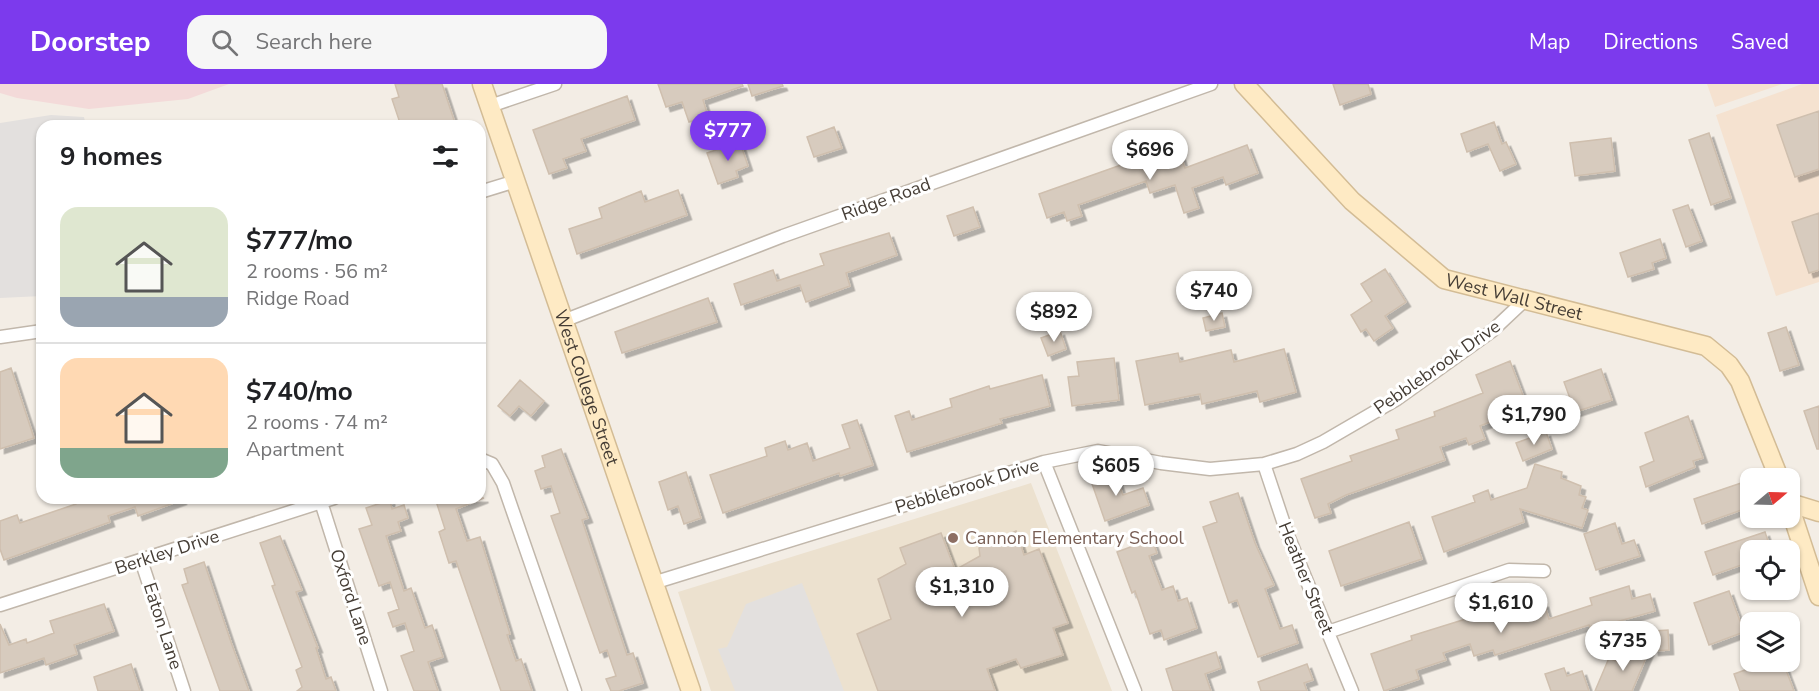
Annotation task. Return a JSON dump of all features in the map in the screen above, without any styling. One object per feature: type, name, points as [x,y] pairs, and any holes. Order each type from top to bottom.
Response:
[{"type":"street","name":"West College Street","points":[[482,84],[691,691]]},
{"type":"street","points":[[490,106],[555,84]]},
{"type":"street","name":"Ridge Road","points":[[563,321],[794,232],[1210,84]]},
{"type":"street","name":"West Wall Street","points":[[1244,84],[1352,201],[1443,279],[1706,346],[1729,365],[1740,381],[1775,468]]},
{"type":"street","points":[[486,190],[516,182]]},
{"type":"street","name":"Pebblebrook Drive","points":[[653,583],[1044,462],[1098,451],[1161,463],[1210,469],[1264,464],[1297,454],[1323,442],[1397,399],[1492,331],[1527,299]]},
{"type":"street","points":[[0,337],[36,332]]},
{"type":"street","points":[[486,462],[492,464],[502,483],[575,691]]},
{"type":"street","points":[[1044,462],[1135,691]]},
{"type":"street","name":"Heather Street","points":[[1264,464],[1287,533],[1352,691]]},
{"type":"street","name":"Berkley Drive","points":[[0,604],[315,504]]},
{"type":"street","name":"Oxford Lane","points":[[322,504],[381,691]]},
{"type":"street","points":[[1800,506],[1819,512]]},
{"type":"street","points":[[1797,528],[1819,596]]},
{"type":"street","name":"Eaton Lane","points":[[141,560],[184,691]]},
{"type":"street","points":[[1328,632],[1509,570],[1544,570]]},
{"type":"shaded area","points":[[0,84],[229,84],[188,99],[89,109],[17,98],[0,93]]},
{"type":"shaded area","points":[[1707,84],[1782,84],[1715,107]]},
{"type":"shaded area","points":[[1802,84],[1819,84],[1819,282],[1776,296],[1716,115]]},
{"type":"shaded area","points":[[51,115],[84,117],[85,120],[36,120],[36,296],[0,298],[0,123]]},
{"type":"shaded area","name":"Cannon Elementary School","points":[[1031,483],[1112,691],[711,691],[678,592]]},
{"type":"shaded area","points":[[802,583],[844,691],[735,691],[718,649],[727,647],[746,604]]},
{"type":"building","points":[[395,84],[442,84],[454,120],[399,120],[392,99],[399,97]]},
{"type":"building","points":[[658,84],[742,84],[743,86],[703,100],[708,116],[689,122],[682,102],[666,107]]},
{"type":"building","points":[[748,84],[782,84],[783,86],[752,96]]},
{"type":"building","points":[[1333,84],[1368,84],[1371,94],[1340,105]]},
{"type":"building","points":[[627,96],[635,120],[581,139],[586,151],[563,159],[567,168],[549,174],[533,130]]},
{"type":"building","points":[[1819,111],[1819,169],[1795,177],[1777,125]]},
{"type":"building","points":[[1494,122],[1502,144],[1506,142],[1516,164],[1500,171],[1488,144],[1467,152],[1461,134]]},
{"type":"building","points":[[834,127],[842,148],[814,157],[807,137]]},
{"type":"building","points":[[1709,133],[1731,198],[1711,205],[1689,140]]},
{"type":"building","points":[[1611,138],[1615,171],[1575,176],[1570,143]]},
{"type":"building","points":[[740,142],[748,166],[736,171],[738,177],[718,184],[707,153]]},
{"type":"building","points":[[1247,145],[1258,173],[1226,185],[1223,177],[1192,188],[1199,208],[1184,213],[1175,185],[1150,193],[1146,181],[1078,205],[1082,216],[1067,221],[1064,212],[1047,218],[1039,194],[1152,154],[1156,165],[1181,156],[1185,168]]},
{"type":"building","points":[[678,190],[687,215],[577,254],[569,229],[602,218],[599,208],[641,191],[645,202]]},
{"type":"building","points":[[1688,205],[1702,241],[1686,247],[1673,210]]},
{"type":"building","points":[[973,207],[980,227],[954,236],[947,216]]},
{"type":"building","points":[[1819,213],[1819,270],[1809,273],[1792,222]]},
{"type":"building","points":[[889,233],[897,255],[846,273],[850,286],[806,302],[800,285],[741,305],[734,284],[773,270],[777,281],[824,265],[820,254]]},
{"type":"building","points":[[1660,239],[1666,258],[1652,263],[1654,269],[1628,277],[1620,253]]},
{"type":"building","points":[[1385,269],[1406,302],[1385,316],[1393,328],[1374,341],[1366,329],[1361,332],[1351,315],[1372,301],[1361,284]]},
{"type":"building","points":[[708,298],[717,322],[622,353],[615,332]]},
{"type":"building","points":[[1222,313],[1225,327],[1206,331],[1203,318]]},
{"type":"building","points":[[1786,327],[1799,365],[1780,371],[1768,333]]},
{"type":"building","points":[[1060,331],[1066,349],[1048,356],[1041,338]]},
{"type":"building","points":[[1284,349],[1296,392],[1260,402],[1257,391],[1202,404],[1200,394],[1145,405],[1136,361],[1178,353],[1180,362],[1231,350],[1234,362]]},
{"type":"building","points":[[1114,358],[1119,400],[1072,406],[1068,377],[1079,376],[1077,362]]},
{"type":"building","points":[[1510,361],[1524,398],[1517,401],[1520,410],[1480,426],[1485,439],[1469,445],[1466,438],[1440,447],[1445,460],[1346,495],[1328,504],[1331,513],[1315,518],[1301,479],[1352,461],[1350,456],[1399,439],[1396,430],[1435,416],[1434,412],[1483,393],[1476,375]]},
{"type":"building","points":[[11,368],[34,438],[0,449],[0,372]]},
{"type":"building","points":[[1601,369],[1612,400],[1575,412],[1564,382]]},
{"type":"building","points":[[1042,375],[1050,406],[1000,419],[1002,423],[907,452],[895,416],[909,411],[912,420],[952,407],[950,399],[989,386],[990,389]]},
{"type":"building","points":[[520,380],[544,401],[531,416],[519,406],[510,416],[498,406]]},
{"type":"building","points":[[1819,406],[1819,449],[1817,449],[1804,411]]},
{"type":"building","points":[[1688,416],[1703,458],[1693,461],[1695,467],[1646,487],[1640,467],[1654,461],[1645,433]]},
{"type":"building","points":[[857,420],[873,465],[840,476],[839,473],[723,513],[710,475],[767,456],[765,448],[785,441],[788,450],[807,443],[813,461],[850,448],[842,425]]},
{"type":"building","points":[[1546,432],[1552,449],[1523,461],[1516,443]]},
{"type":"building","points":[[561,449],[588,518],[582,520],[627,655],[633,653],[643,683],[619,691],[611,691],[606,679],[616,676],[607,650],[600,653],[551,516],[560,513],[551,486],[541,489],[535,471],[545,467],[542,456]]},
{"type":"building","points":[[1535,464],[1562,472],[1561,478],[1581,486],[1579,495],[1586,497],[1582,508],[1588,510],[1582,528],[1520,509],[1524,522],[1444,552],[1432,517],[1475,502],[1473,496],[1488,490],[1491,500],[1527,488]]},
{"type":"building","points":[[1114,470],[1123,495],[1143,488],[1149,505],[1105,521],[1090,478]]},
{"type":"building","points":[[686,472],[701,518],[684,524],[678,506],[668,510],[659,482]]},
{"type":"building","points":[[1740,483],[1740,511],[1702,524],[1694,499]]},
{"type":"building","points":[[1238,493],[1255,543],[1274,585],[1265,589],[1280,629],[1292,625],[1298,643],[1258,657],[1237,600],[1229,603],[1203,527],[1217,522],[1210,502]]},
{"type":"building","points":[[76,504],[171,504],[138,516],[135,507],[108,516],[110,522],[4,560],[0,549],[0,521],[17,515],[20,523]]},
{"type":"building","points":[[378,504],[391,504],[392,509],[404,505],[408,518],[398,522],[401,531],[386,536],[404,591],[411,588],[425,628],[432,625],[443,657],[428,662],[438,691],[414,691],[401,656],[414,651],[405,623],[393,627],[388,613],[399,609],[390,582],[379,586],[359,529],[372,525],[366,508]]},
{"type":"building","points":[[437,504],[469,504],[456,509],[467,541],[480,537],[510,634],[507,635],[516,661],[521,659],[532,691],[501,691],[456,561],[449,563],[439,532],[445,529]]},
{"type":"building","points":[[1409,522],[1422,559],[1341,586],[1329,551]]},
{"type":"building","points":[[1615,523],[1622,544],[1634,540],[1640,556],[1596,570],[1584,534]]},
{"type":"building","points":[[1016,531],[1024,555],[1039,549],[1068,623],[1053,628],[1063,655],[1021,668],[1016,659],[987,669],[995,691],[878,691],[857,634],[891,619],[878,579],[906,564],[900,548],[941,533],[955,570],[980,556],[979,548]]},
{"type":"building","points":[[1765,532],[1768,540],[1741,540]]},
{"type":"building","points":[[280,536],[302,590],[296,592],[318,648],[316,648],[326,679],[331,677],[336,691],[297,691],[302,687],[296,670],[302,667],[272,586],[275,585],[260,543]]},
{"type":"building","points":[[1152,539],[1157,553],[1149,556],[1162,590],[1173,586],[1178,601],[1187,598],[1197,628],[1164,640],[1161,630],[1150,634],[1135,591],[1132,593],[1117,552]]},
{"type":"building","points":[[1740,540],[1740,566],[1713,575],[1705,552]]},
{"type":"building","points":[[204,562],[249,691],[220,691],[182,585],[188,583],[184,569]]},
{"type":"building","points":[[1629,586],[1632,599],[1650,594],[1655,611],[1591,629],[1589,625],[1495,655],[1493,650],[1474,656],[1470,644],[1443,653],[1446,660],[1416,670],[1419,679],[1384,691],[1371,654],[1412,640],[1411,636],[1498,609],[1501,617],[1544,603],[1549,619],[1592,605],[1590,598]]},
{"type":"building","points":[[1729,591],[1740,621],[1740,633],[1709,645],[1694,603]]},
{"type":"building","points":[[104,604],[114,631],[74,645],[77,654],[46,665],[44,658],[0,673],[0,624],[9,645],[26,639],[27,643],[54,633],[50,621]]},
{"type":"building","points":[[1668,630],[1669,650],[1654,651],[1653,631]]},
{"type":"building","points":[[1633,644],[1649,651],[1632,691],[1595,691],[1609,658],[1624,665]]},
{"type":"building","points":[[1216,652],[1221,668],[1205,674],[1211,691],[1173,691],[1166,669]]},
{"type":"building","points":[[131,664],[140,691],[98,691],[94,677]]},
{"type":"building","points":[[1307,664],[1313,680],[1304,683],[1307,691],[1261,691],[1258,682]]},
{"type":"building","points":[[1564,668],[1567,676],[1582,671],[1589,691],[1551,691],[1545,674]]},
{"type":"building","points":[[1740,672],[1787,672],[1794,691],[1740,691],[1734,674]]},
{"type":"place","name":"Cannon Elementary School","points":[[953,538]]}]
